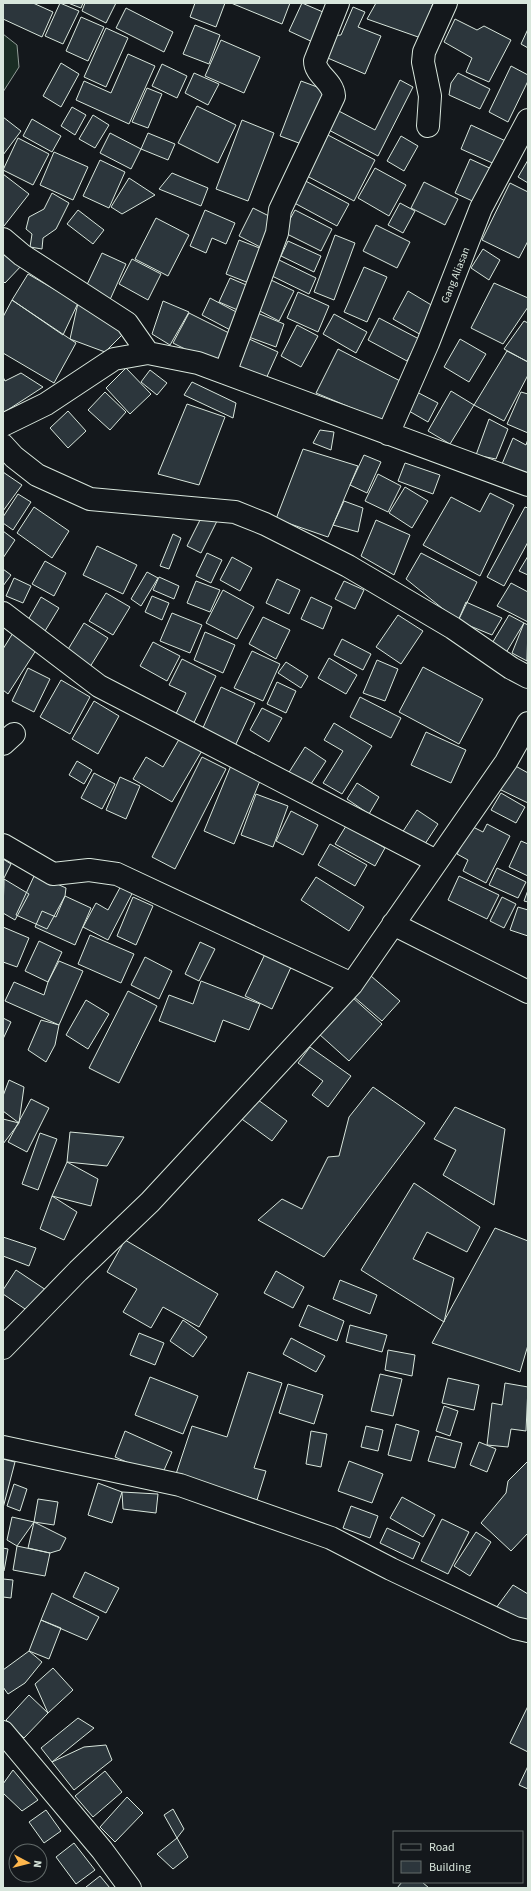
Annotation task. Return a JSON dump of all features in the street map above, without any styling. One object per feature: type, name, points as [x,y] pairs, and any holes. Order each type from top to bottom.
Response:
[{"type":"street","points":[[225,373],[277,233],[280,210],[334,96],[332,86],[316,67],[315,61],[338,3]]},
{"type":"street","points":[[428,126],[430,96],[423,62],[424,52],[446,3]]},
{"type":"street","name":"Gang Aliasan","points":[[388,434],[428,343],[482,208],[528,120]]},
{"type":"street","points":[[3,239],[22,255],[127,323],[148,353]]},
{"type":"street","points":[[3,425],[46,404],[114,359],[148,353],[198,363],[528,485]]},
{"type":"street","points":[[3,445],[14,457],[36,475],[90,499],[235,512],[265,524],[348,566],[453,628],[506,665],[528,677]]},
{"type":"street","points":[[3,613],[99,686],[436,861]]},
{"type":"street","points":[[3,1348],[78,1271],[150,1202],[352,984],[506,762],[528,723]]},
{"type":"street","points":[[3,845],[53,874],[89,870],[117,874],[352,984]]},
{"type":"street","points":[[393,924],[528,992]]},
{"type":"street","points":[[3,1447],[180,1485],[278,1519],[331,1538],[398,1573],[515,1628],[528,1631]]},
{"type":"street","points":[[3,1732],[102,1850],[130,1888]]},
{"type":"green space","points":[[3,34],[17,45],[19,67],[3,92]]},
{"type":"building","points":[[3,3],[33,3],[53,12],[42,37],[3,19]]},
{"type":"building","points":[[60,3],[79,11],[63,44],[45,36]]},
{"type":"building","points":[[68,3],[83,3],[81,8]]},
{"type":"building","points":[[85,3],[116,3],[106,23],[82,11]]},
{"type":"building","points":[[195,3],[225,3],[216,27],[190,17]]},
{"type":"building","points":[[231,3],[290,3],[282,24]]},
{"type":"building","points":[[302,3],[330,15],[317,44],[289,31]]},
{"type":"building","points":[[376,3],[433,3],[421,38],[367,19]]},
{"type":"building","points":[[353,7],[365,12],[358,27],[381,36],[365,74],[323,56],[331,36],[341,35]]},
{"type":"building","points":[[126,8],[173,32],[164,52],[116,28]]},
{"type":"building","points":[[81,17],[104,27],[88,61],[66,51]]},
{"type":"building","points":[[455,19],[477,30],[484,26],[511,40],[489,82],[466,72],[472,58],[444,42]]},
{"type":"building","points":[[195,25],[220,35],[209,64],[183,54]]},
{"type":"building","points":[[106,28],[128,38],[106,87],[84,77]]},
{"type":"building","points":[[528,29],[528,48],[521,44]]},
{"type":"building","points":[[221,40],[260,57],[244,93],[205,76]]},
{"type":"building","points":[[128,54],[155,66],[129,124],[76,100],[84,81],[111,93]]},
{"type":"building","points":[[61,63],[79,74],[61,107],[43,96]]},
{"type":"building","points":[[162,64],[187,76],[177,98],[152,86]]},
{"type":"building","points":[[511,66],[528,75],[528,81],[508,122],[489,112]]},
{"type":"building","points":[[194,73],[219,84],[208,105],[185,93]]},
{"type":"building","points":[[458,73],[490,89],[480,109],[449,95],[451,83]]},
{"type":"building","points":[[400,80],[413,87],[378,156],[325,128],[335,109],[375,130]]},
{"type":"building","points":[[301,81],[328,91],[307,146],[280,136]]},
{"type":"building","points":[[147,88],[162,94],[148,128],[132,122]]},
{"type":"building","points":[[197,106],[236,125],[218,163],[178,143]]},
{"type":"building","points":[[72,107],[86,115],[75,135],[61,126]]},
{"type":"building","points":[[93,115],[109,125],[95,148],[79,139]]},
{"type":"building","points":[[3,117],[21,131],[3,155]]},
{"type":"building","points":[[32,119],[61,136],[52,152],[23,136]]},
{"type":"building","points":[[242,120],[274,133],[248,201],[216,189]]},
{"type":"building","points":[[471,125],[510,143],[499,166],[461,149]]},
{"type":"building","points":[[110,133],[141,149],[131,169],[100,153]]},
{"type":"building","points":[[148,133],[175,144],[168,160],[141,149]]},
{"type":"building","points":[[328,135],[375,160],[354,201],[307,176]]},
{"type":"building","points":[[401,136],[418,146],[404,171],[387,161]]},
{"type":"building","points":[[18,138],[49,154],[33,185],[3,170]]},
{"type":"building","points":[[54,152],[88,167],[73,200],[40,185]]},
{"type":"building","points":[[470,159],[496,171],[481,205],[455,193]]},
{"type":"building","points":[[100,160],[125,172],[109,208],[83,196]]},
{"type":"building","points":[[528,160],[528,183],[518,177]]},
{"type":"building","points":[[375,168],[406,185],[389,216],[358,198]]},
{"type":"building","points":[[172,173],[208,188],[201,206],[159,189]]},
{"type":"building","points":[[3,174],[29,194],[4,226],[3,226]]},
{"type":"building","points":[[298,177],[349,204],[337,226],[287,199]]},
{"type":"building","points":[[129,178],[155,195],[122,214],[111,207]]},
{"type":"building","points":[[424,182],[458,199],[445,225],[411,208]]},
{"type":"building","points":[[510,183],[528,192],[528,241],[519,258],[482,240]]},
{"type":"building","points":[[52,193],[69,203],[56,229],[43,238],[42,249],[30,247],[32,234],[26,229],[29,217],[44,209]]},
{"type":"building","points":[[400,203],[415,211],[403,233],[388,225]]},
{"type":"building","points":[[253,208],[277,220],[262,248],[239,236]]},
{"type":"building","points":[[78,210],[104,230],[93,244],[67,224]]},
{"type":"building","points":[[205,210],[235,223],[226,244],[212,238],[206,253],[190,246]]},
{"type":"building","points":[[295,210],[332,229],[321,251],[283,232]]},
{"type":"building","points":[[156,218],[189,235],[168,276],[135,259]]},
{"type":"building","points":[[376,225],[410,242],[397,268],[363,251]]},
{"type":"building","points":[[335,235],[355,243],[334,300],[314,292]]},
{"type":"building","points":[[239,240],[267,251],[254,285],[226,274]]},
{"type":"building","points":[[288,241],[321,256],[314,272],[281,256]]},
{"type":"building","points":[[3,245],[23,264],[5,283],[3,281]]},
{"type":"building","points":[[483,249],[500,260],[489,280],[471,268]]},
{"type":"building","points":[[102,253],[126,264],[109,302],[84,291]]},
{"type":"building","points":[[132,259],[161,274],[148,300],[119,284]]},
{"type":"building","points":[[277,259],[316,278],[309,294],[270,275]]},
{"type":"building","points":[[364,267],[387,277],[367,322],[344,312]]},
{"type":"building","points":[[28,274],[78,303],[63,335],[12,300]]},
{"type":"building","points":[[230,278],[251,287],[240,311],[219,302]]},
{"type":"building","points":[[271,280],[294,291],[279,321],[256,309]]},
{"type":"building","points":[[494,283],[528,298],[528,307],[503,344],[471,328]]},
{"type":"building","points":[[408,291],[438,309],[423,336],[393,319]]},
{"type":"building","points":[[298,292],[329,306],[318,332],[287,318]]},
{"type":"building","points":[[210,298],[242,315],[234,332],[202,315]]},
{"type":"building","points":[[12,300],[76,343],[54,383],[3,353],[3,317]]},
{"type":"building","points":[[163,301],[189,312],[170,345],[152,334]]},
{"type":"building","points":[[78,303],[125,332],[105,352],[70,339]]},
{"type":"building","points":[[255,312],[284,324],[276,347],[246,336]]},
{"type":"building","points":[[189,313],[237,337],[223,368],[173,343]]},
{"type":"building","points":[[334,314],[367,332],[356,353],[323,334]]},
{"type":"building","points":[[379,318],[419,339],[407,361],[368,340]]},
{"type":"building","points":[[524,321],[528,323],[528,362],[504,349]]},
{"type":"building","points":[[297,325],[318,336],[301,367],[281,356]]},
{"type":"building","points":[[247,338],[278,352],[265,381],[235,367]]},
{"type":"building","points":[[460,339],[486,354],[469,382],[444,367]]},
{"type":"building","points":[[338,349],[408,385],[390,424],[316,393]]},
{"type":"building","points":[[507,351],[528,362],[528,375],[504,421],[474,405]]},
{"type":"building","points":[[126,368],[151,394],[130,414],[106,388]]},
{"type":"building","points":[[150,370],[167,383],[157,395],[141,382]]},
{"type":"building","points":[[21,373],[43,387],[3,413],[3,377],[5,381]]},
{"type":"building","points":[[192,382],[236,403],[233,418],[184,395]]},
{"type":"building","points":[[411,389],[438,403],[428,422],[402,407]]},
{"type":"building","points":[[451,391],[474,405],[450,444],[428,431]]},
{"type":"building","points":[[105,392],[126,412],[110,430],[88,410]]},
{"type":"building","points":[[521,392],[528,394],[528,433],[507,424]]},
{"type":"building","points":[[187,404],[225,417],[199,485],[158,474]]},
{"type":"building","points":[[68,411],[86,431],[68,448],[50,428]]},
{"type":"building","points":[[489,419],[508,429],[496,459],[476,455]]},
{"type":"building","points":[[320,430],[334,432],[331,450],[313,443]]},
{"type":"building","points":[[513,438],[526,445],[528,439],[528,473],[502,464]]},
{"type":"building","points":[[303,449],[358,466],[328,537],[276,519]]},
{"type":"building","points":[[364,455],[381,462],[367,493],[350,485]]},
{"type":"building","points":[[405,463],[440,475],[433,494],[398,481]]},
{"type":"building","points":[[3,472],[22,485],[3,511]]},
{"type":"building","points":[[378,474],[401,486],[388,512],[365,501]]},
{"type":"building","points":[[405,487],[428,501],[412,528],[389,513]]},
{"type":"building","points":[[490,493],[514,505],[480,576],[423,545],[451,497],[480,512]]},
{"type":"building","points":[[18,494],[31,502],[13,530],[3,523],[3,517]]},
{"type":"building","points":[[344,501],[363,508],[358,532],[333,525]]},
{"type":"building","points":[[34,507],[69,531],[52,558],[17,533]]},
{"type":"building","points":[[525,507],[528,508],[528,542],[504,586],[487,577]]},
{"type":"building","points":[[205,510],[219,517],[201,553],[187,546]]},
{"type":"building","points":[[376,520],[410,535],[394,575],[361,556]]},
{"type":"building","points":[[3,531],[15,540],[3,558]]},
{"type":"building","points":[[173,534],[181,538],[169,569],[160,566]]},
{"type":"building","points":[[97,546],[137,565],[123,594],[83,575]]},
{"type":"building","points":[[207,553],[222,560],[211,583],[196,576]]},
{"type":"building","points":[[421,553],[477,582],[458,621],[406,579]]},
{"type":"building","points":[[528,556],[528,575],[519,571]]},
{"type":"building","points":[[232,557],[252,568],[240,591],[220,580]]},
{"type":"building","points":[[45,561],[66,573],[54,596],[32,584]]},
{"type":"building","points":[[3,569],[11,575],[3,586]]},
{"type":"building","points":[[147,572],[158,578],[141,606],[131,599]]},
{"type":"building","points":[[159,577],[179,586],[174,599],[153,590]]},
{"type":"building","points":[[14,578],[31,586],[23,603],[6,596]]},
{"type":"building","points":[[277,579],[300,590],[289,614],[266,603]]},
{"type":"building","points":[[196,581],[220,590],[210,612],[187,603]]},
{"type":"building","points":[[344,581],[364,590],[355,609],[335,599]]},
{"type":"building","points":[[511,583],[528,592],[528,622],[497,606]]},
{"type":"building","points":[[223,590],[254,607],[237,639],[206,623]]},
{"type":"building","points":[[106,593],[130,607],[113,635],[89,621]]},
{"type":"building","points":[[152,596],[169,603],[162,620],[145,612]]},
{"type":"building","points":[[41,597],[59,608],[45,631],[28,620]]},
{"type":"building","points":[[311,597],[332,607],[323,629],[301,619]]},
{"type":"building","points":[[466,602],[502,618],[492,635],[458,621]]},
{"type":"building","points":[[172,613],[202,625],[190,653],[160,641]]},
{"type":"building","points":[[398,615],[423,631],[401,664],[376,647]]},
{"type":"building","points":[[509,615],[524,623],[504,656],[491,645]]},
{"type":"building","points":[[263,617],[290,630],[276,659],[249,644]]},
{"type":"building","points":[[84,623],[108,638],[88,670],[64,656]]},
{"type":"building","points":[[524,623],[528,625],[527,661],[512,653]]},
{"type":"building","points":[[16,628],[40,644],[8,694],[3,690],[3,649]]},
{"type":"building","points":[[205,632],[235,645],[223,673],[194,660]]},
{"type":"building","points":[[342,639],[371,654],[363,670],[334,655]]},
{"type":"building","points":[[153,642],[180,656],[167,681],[140,666]]},
{"type":"building","points":[[252,651],[280,664],[263,701],[234,688]]},
{"type":"building","points":[[329,658],[357,675],[346,694],[318,678]]},
{"type":"building","points":[[182,659],[216,676],[191,729],[173,720],[186,693],[169,685]]},
{"type":"building","points":[[377,660],[398,669],[385,701],[363,693]]},
{"type":"building","points":[[286,662],[308,676],[301,688],[278,673]]},
{"type":"building","points":[[423,667],[483,699],[459,744],[399,712]]},
{"type":"building","points":[[28,668],[50,679],[34,712],[12,701]]},
{"type":"building","points":[[61,680],[90,697],[70,734],[40,717]]},
{"type":"building","points":[[277,682],[296,691],[286,713],[267,704]]},
{"type":"building","points":[[221,687],[255,703],[235,746],[202,730]]},
{"type":"building","points":[[360,697],[401,718],[391,738],[350,717]]},
{"type":"building","points":[[94,701],[119,716],[98,754],[72,739]]},
{"type":"building","points":[[262,708],[282,718],[269,742],[250,730]]},
{"type":"building","points":[[334,723],[372,746],[342,794],[323,783],[343,751],[324,740]]},
{"type":"building","points":[[426,732],[466,750],[451,783],[411,765]]},
{"type":"building","points":[[181,736],[203,749],[172,802],[133,779],[146,757],[163,767]]},
{"type":"building","points":[[305,747],[326,761],[307,790],[286,777]]},
{"type":"building","points":[[202,757],[226,769],[175,869],[152,857]]},
{"type":"building","points":[[77,761],[92,770],[84,784],[69,775]]},
{"type":"building","points":[[232,763],[262,776],[234,844],[204,831]]},
{"type":"building","points":[[512,764],[528,773],[528,803],[499,789]]},
{"type":"building","points":[[94,773],[115,784],[102,809],[81,798]]},
{"type":"building","points":[[120,777],[140,786],[126,819],[106,810]]},
{"type":"building","points":[[357,783],[379,797],[369,814],[347,799]]},
{"type":"building","points":[[501,793],[525,807],[516,823],[491,810]]},
{"type":"building","points":[[256,794],[288,806],[273,847],[241,835]]},
{"type":"building","points":[[417,810],[438,824],[421,850],[400,836]]},
{"type":"building","points":[[291,811],[318,825],[303,855],[276,841]]},
{"type":"building","points":[[487,824],[510,836],[486,883],[463,871],[468,860],[457,854],[471,826],[483,832]]},
{"type":"building","points":[[346,826],[385,848],[375,866],[335,844]]},
{"type":"building","points":[[521,841],[528,844],[528,876],[509,867]]},
{"type":"building","points":[[330,844],[367,865],[355,886],[318,865]]},
{"type":"building","points":[[3,859],[11,864],[3,880]]},
{"type":"building","points":[[497,868],[526,882],[518,898],[489,885]]},
{"type":"building","points":[[35,874],[66,888],[65,896],[47,929],[16,915]]},
{"type":"building","points":[[459,876],[499,895],[487,919],[448,900]]},
{"type":"building","points":[[316,877],[364,907],[349,931],[301,900]]},
{"type":"building","points":[[4,879],[29,894],[15,920],[3,913]]},
{"type":"building","points":[[123,882],[135,888],[108,940],[83,927],[96,903],[108,910]]},
{"type":"building","points":[[528,890],[528,902],[524,901]]},
{"type":"building","points":[[65,896],[91,908],[75,945],[35,927],[42,911],[56,917]]},
{"type":"building","points":[[133,897],[153,906],[136,945],[117,936]]},
{"type":"building","points":[[502,897],[516,904],[504,928],[490,921]]},
{"type":"building","points":[[518,907],[528,910],[528,936],[510,930]]},
{"type":"building","points":[[3,927],[29,938],[17,967],[3,962]]},
{"type":"building","points":[[90,935],[134,954],[121,983],[78,964]]},
{"type":"building","points":[[39,941],[62,952],[48,982],[25,971]]},
{"type":"building","points":[[200,942],[215,949],[199,981],[185,974]]},
{"type":"building","points":[[266,952],[292,965],[272,1009],[245,996]]},
{"type":"building","points":[[145,957],[172,971],[159,999],[131,985]]},
{"type":"building","points":[[59,961],[83,971],[59,1025],[5,1001],[14,982],[44,995],[48,982]]},
{"type":"building","points":[[371,976],[400,1001],[382,1021],[353,996]]},
{"type":"building","points":[[201,981],[260,1004],[249,1030],[223,1020],[215,1042],[159,1021],[169,995],[193,1004]]},
{"type":"building","points":[[128,991],[157,1006],[119,1083],[89,1068]]},
{"type":"building","points":[[352,997],[382,1024],[349,1061],[319,1034]]},
{"type":"building","points":[[86,1000],[109,1014],[88,1049],[66,1035]]},
{"type":"building","points":[[3,1018],[11,1022],[3,1039]]},
{"type":"building","points":[[41,1020],[59,1025],[55,1045],[46,1062],[28,1050]]},
{"type":"building","points":[[310,1047],[351,1076],[328,1107],[312,1095],[323,1081],[298,1063]]},
{"type":"building","points":[[9,1080],[24,1087],[19,1123],[3,1111],[3,1096]]},
{"type":"building","points":[[373,1087],[425,1123],[324,1257],[258,1220],[282,1199],[302,1209],[328,1157],[339,1156],[349,1117]]},
{"type":"building","points":[[254,1097],[287,1121],[272,1141],[239,1117]]},
{"type":"building","points":[[31,1099],[49,1108],[27,1152],[8,1142]]},
{"type":"building","points":[[455,1107],[505,1129],[494,1205],[443,1175],[456,1150],[434,1139]]},
{"type":"building","points":[[3,1119],[19,1123],[3,1144]]},
{"type":"building","points":[[70,1132],[124,1137],[107,1166],[67,1162]]},
{"type":"building","points":[[40,1133],[57,1139],[38,1190],[22,1184]]},
{"type":"building","points":[[67,1162],[98,1179],[91,1206],[52,1196]]},
{"type":"building","points":[[414,1183],[480,1227],[467,1252],[427,1232],[413,1259],[454,1278],[444,1322],[361,1270]]},
{"type":"building","points":[[52,1196],[77,1212],[64,1240],[40,1229]]},
{"type":"building","points":[[495,1228],[528,1241],[528,1345],[520,1372],[432,1343]]},
{"type":"building","points":[[3,1237],[36,1248],[29,1266],[3,1256]]},
{"type":"building","points":[[125,1240],[218,1294],[199,1327],[163,1307],[151,1328],[123,1312],[137,1289],[107,1272]]},
{"type":"building","points":[[16,1270],[46,1290],[31,1313],[3,1294],[3,1290]]},
{"type":"building","points":[[276,1271],[304,1287],[293,1308],[264,1293]]},
{"type":"building","points":[[340,1280],[377,1295],[370,1314],[333,1299]]},
{"type":"building","points":[[308,1305],[344,1321],[337,1341],[299,1326]]},
{"type":"building","points":[[183,1320],[207,1337],[193,1357],[170,1341]]},
{"type":"building","points":[[350,1325],[387,1335],[382,1352],[346,1342]]},
{"type":"building","points":[[139,1333],[164,1343],[155,1365],[130,1355]]},
{"type":"building","points":[[291,1338],[325,1356],[316,1372],[283,1354]]},
{"type":"building","points":[[388,1350],[415,1355],[412,1376],[385,1370]]},
{"type":"building","points":[[248,1372],[282,1383],[254,1468],[266,1471],[257,1500],[176,1474],[192,1426],[227,1437]]},
{"type":"building","points":[[380,1374],[402,1379],[393,1416],[371,1411]]},
{"type":"building","points":[[150,1377],[198,1396],[183,1434],[135,1415]]},
{"type":"building","points":[[448,1378],[479,1385],[474,1410],[442,1403]]},
{"type":"building","points":[[505,1383],[528,1387],[526,1431],[511,1429],[508,1447],[487,1445],[492,1403],[502,1405]]},
{"type":"building","points":[[288,1384],[323,1395],[314,1424],[279,1413]]},
{"type":"building","points":[[444,1406],[458,1411],[450,1436],[436,1431]]},
{"type":"building","points":[[396,1424],[419,1431],[411,1461],[388,1455]]},
{"type":"building","points":[[366,1426],[383,1430],[378,1451],[361,1447]]},
{"type":"building","points":[[125,1431],[172,1452],[161,1477],[115,1457]]},
{"type":"building","points":[[311,1431],[327,1434],[321,1467],[306,1464]]},
{"type":"building","points":[[436,1436],[462,1443],[455,1468],[428,1461]]},
{"type":"building","points":[[479,1442],[496,1449],[487,1472],[470,1465]]},
{"type":"building","points":[[3,1459],[15,1462],[3,1508]]},
{"type":"building","points":[[349,1461],[383,1474],[372,1503],[338,1491]]},
{"type":"building","points":[[528,1461],[528,1533],[511,1551],[481,1523],[506,1493],[508,1481]]},
{"type":"building","points":[[98,1483],[122,1492],[112,1523],[88,1515]]},
{"type":"building","points":[[14,1484],[27,1489],[20,1511],[7,1506]]},
{"type":"building","points":[[122,1492],[158,1494],[156,1513],[123,1509]]},
{"type":"building","points":[[402,1497],[435,1515],[423,1537],[390,1518]]},
{"type":"building","points":[[38,1499],[58,1502],[54,1525],[34,1522]]},
{"type":"building","points":[[351,1506],[378,1516],[370,1538],[343,1528]]},
{"type":"building","points":[[12,1517],[34,1522],[17,1546],[7,1540]]},
{"type":"building","points":[[442,1519],[469,1532],[448,1574],[421,1561]]},
{"type":"building","points":[[34,1522],[66,1538],[60,1550],[50,1553],[28,1548]]},
{"type":"building","points":[[387,1528],[420,1543],[413,1559],[380,1543]]},
{"type":"building","points":[[476,1532],[491,1542],[470,1576],[454,1566]]},
{"type":"building","points":[[17,1546],[50,1553],[45,1576],[13,1570]]},
{"type":"building","points":[[3,1548],[8,1549],[4,1571],[3,1571]]},
{"type":"building","points":[[85,1572],[119,1588],[106,1613],[73,1597]]},
{"type":"building","points":[[3,1579],[13,1580],[11,1598],[3,1597]]},
{"type":"building","points":[[513,1585],[528,1594],[528,1628],[496,1608]]},
{"type":"building","points":[[52,1593],[99,1617],[87,1640],[41,1620]]},
{"type":"building","points":[[41,1620],[61,1628],[49,1659],[29,1651]]},
{"type":"building","points":[[29,1651],[42,1662],[25,1683],[8,1694],[3,1687],[3,1670]]},
{"type":"building","points":[[53,1668],[73,1690],[48,1713],[35,1684]]},
{"type":"building","points":[[29,1695],[48,1713],[24,1738],[6,1720]]},
{"type":"building","points":[[528,1706],[528,1752],[510,1743]]},
{"type":"building","points":[[78,1718],[94,1728],[52,1762],[41,1748]]},
{"type":"building","points":[[106,1745],[112,1760],[74,1790],[52,1762],[84,1747]]},
{"type":"building","points":[[528,1766],[528,1789],[519,1785]]},
{"type":"building","points":[[13,1770],[38,1800],[22,1811],[3,1793],[3,1784]]},
{"type":"building","points":[[105,1771],[122,1792],[93,1817],[75,1796]]},
{"type":"building","points":[[127,1797],[143,1813],[115,1842],[100,1827]]},
{"type":"building","points":[[173,1809],[184,1829],[177,1838],[164,1815]]},
{"type":"building","points":[[46,1810],[61,1831],[44,1843],[29,1822]]},
{"type":"building","points":[[177,1838],[188,1857],[173,1869],[157,1854]]},
{"type":"building","points":[[74,1843],[95,1870],[76,1884],[56,1857]]},
{"type":"building","points":[[100,1876],[110,1888],[86,1887]]},
{"type":"building","points":[[401,1883],[423,1883],[429,1888],[397,1888]]}]
